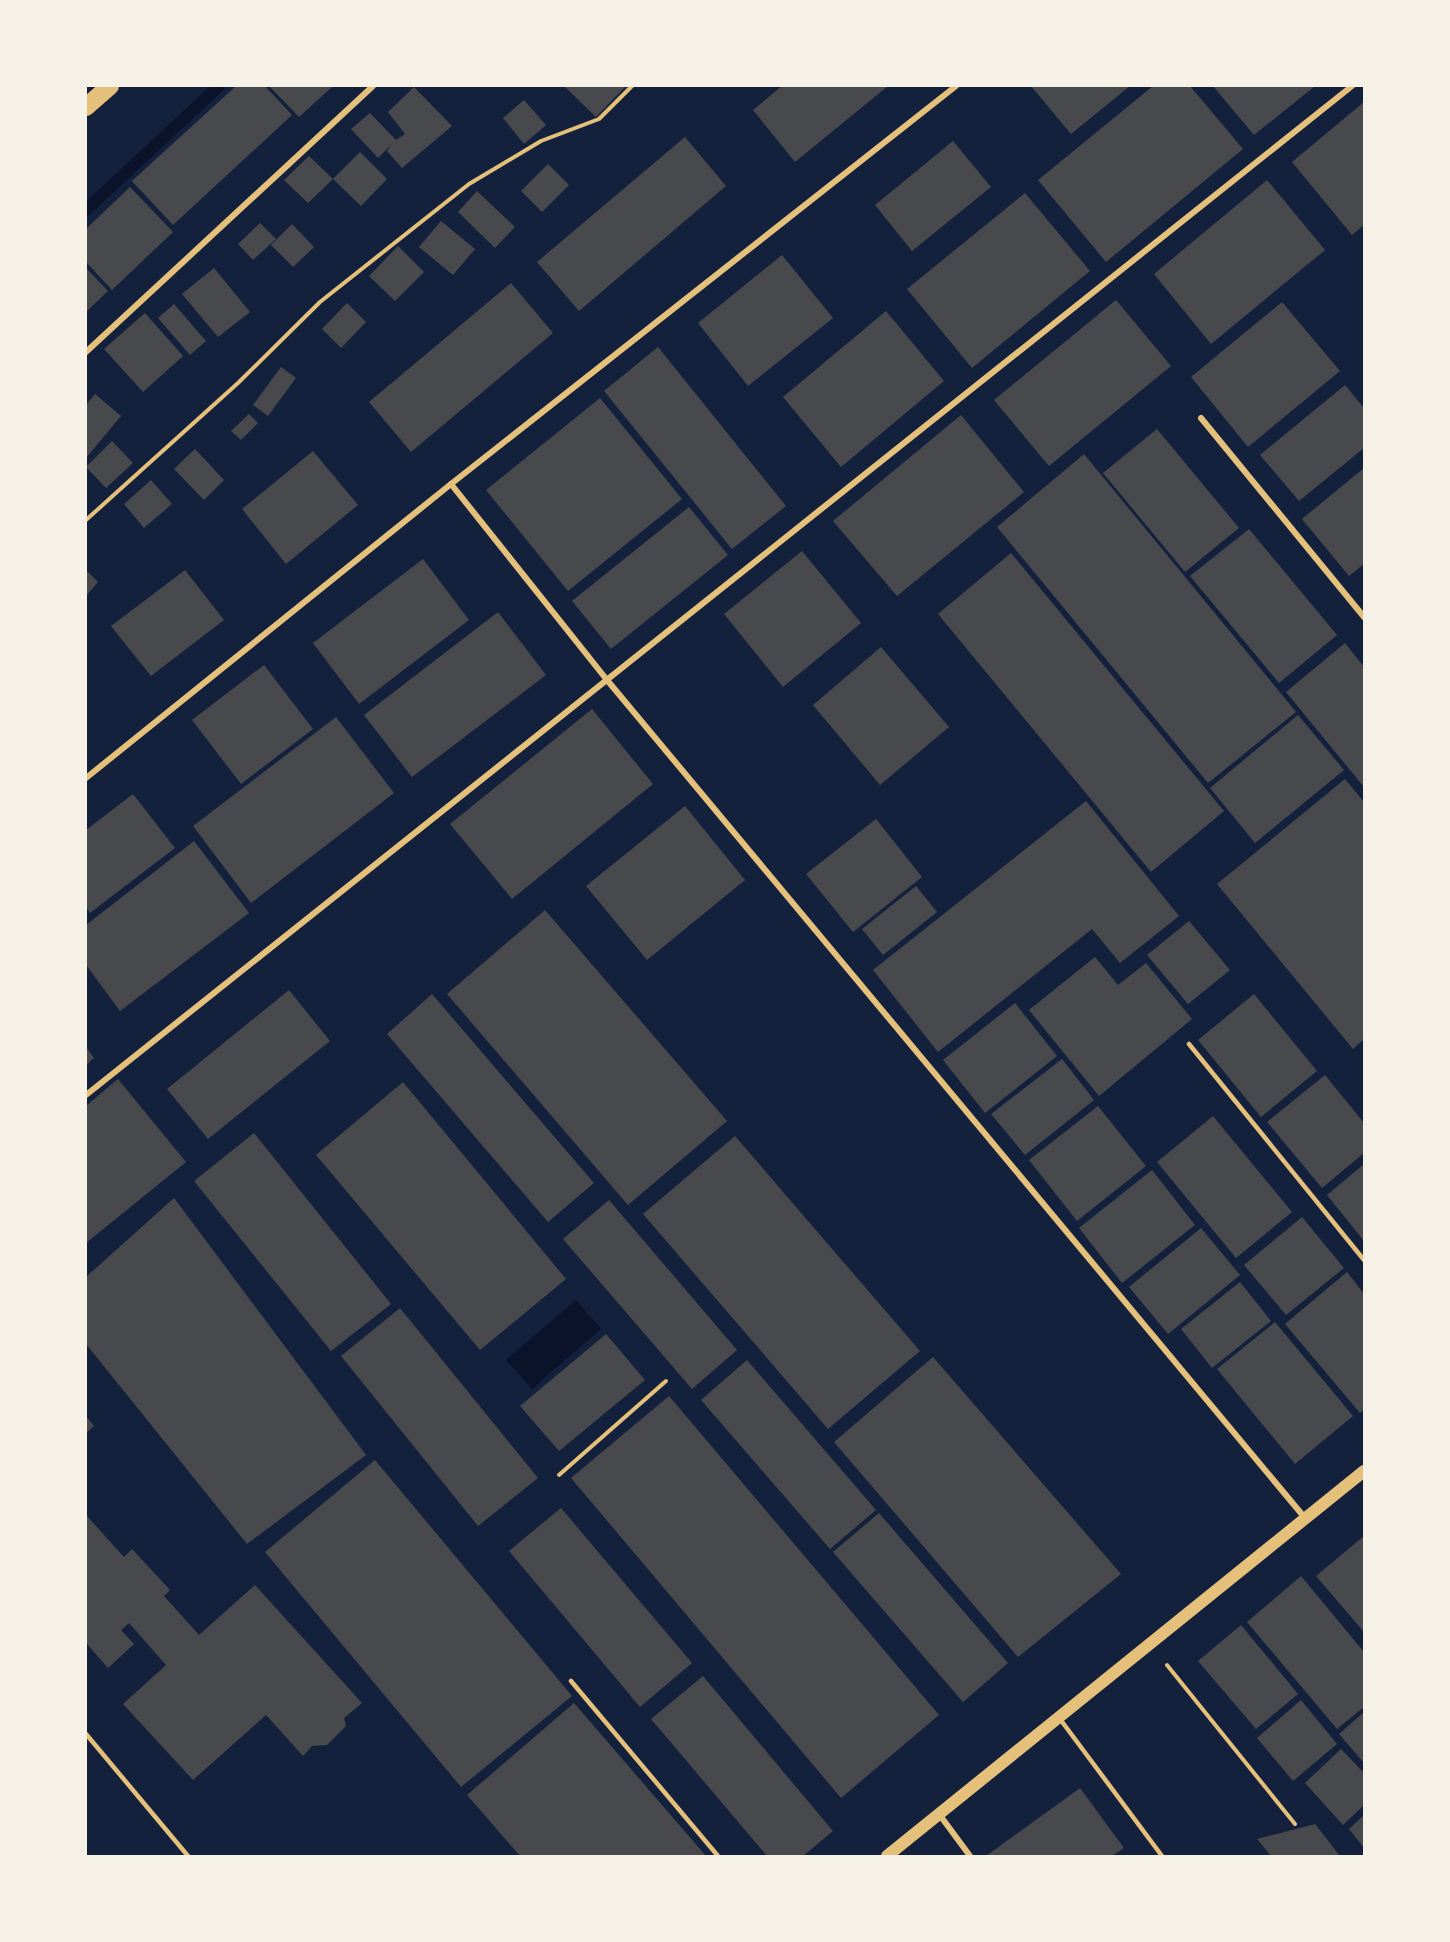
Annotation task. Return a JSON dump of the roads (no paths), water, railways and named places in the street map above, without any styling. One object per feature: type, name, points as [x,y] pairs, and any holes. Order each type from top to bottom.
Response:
[{"type":"highway","points":[[86,107],[110,86]]},
{"type":"main road","points":[[887,1857],[1305,1518],[1365,1472]]},
{"type":"street","points":[[86,352],[373,86]]},
{"type":"street","points":[[86,778],[451,484],[956,86]]},
{"type":"street","points":[[86,1095],[1353,86]]},
{"type":"street","points":[[1201,418],[1365,617]]},
{"type":"street","points":[[451,484],[607,680],[1305,1518]]},
{"type":"street","points":[[939,1814],[969,1857]]},
{"type":"lane","points":[[1189,1044],[1365,1260]]},
{"type":"lane","points":[[571,1681],[718,1857]]},
{"type":"lane","points":[[1059,1717],[1162,1857]]},
{"type":"lane","points":[[86,1734],[188,1857]]},
{"type":"water","points":[[576,1300],[601,1329],[532,1389],[506,1360]]},
{"type":"waterway","points":[[86,210],[219,86]]}]
